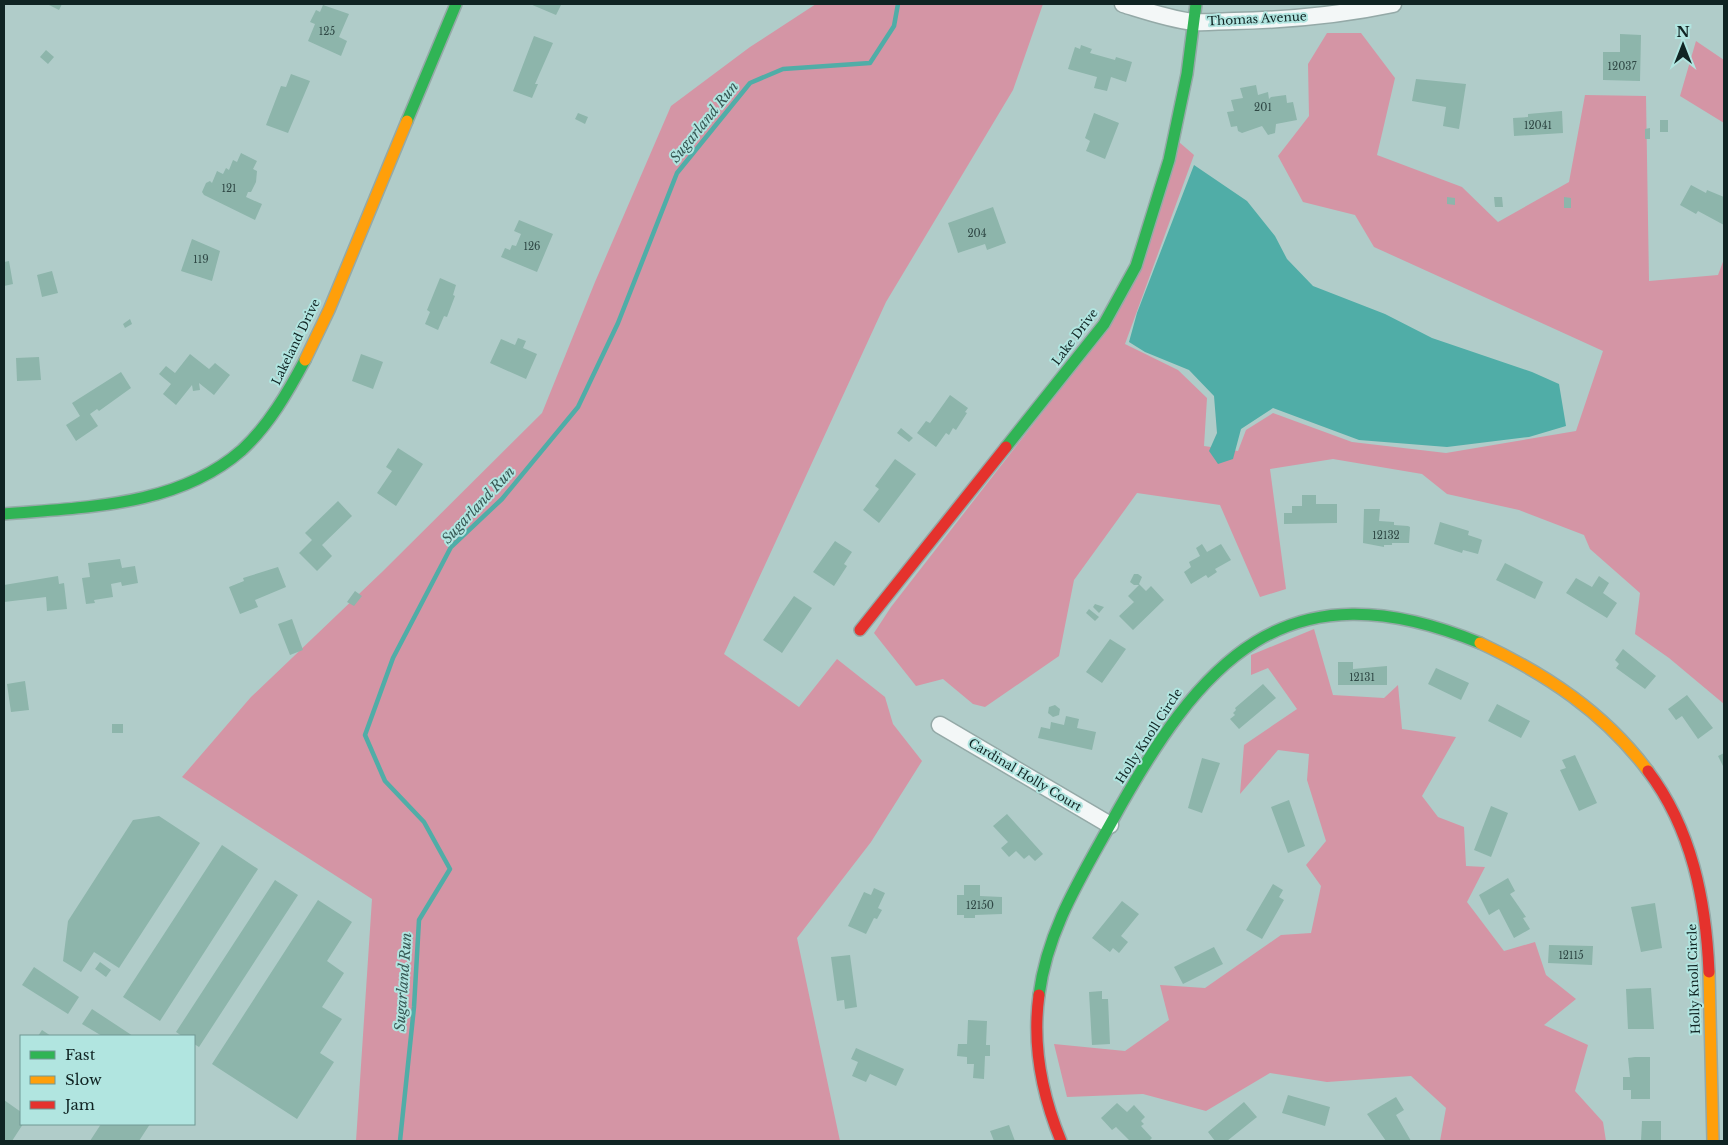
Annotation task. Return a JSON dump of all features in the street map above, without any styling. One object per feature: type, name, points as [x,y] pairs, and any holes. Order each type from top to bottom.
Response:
[{"type":"street","name":"Lakeland Drive","points":[[4,514],[109,503],[174,489],[195,481],[230,460],[259,433],[291,387],[322,323],[456,4]]},
{"type":"street","name":"Thomas Avenue","points":[[1123,4],[1163,16],[1193,22],[1294,18],[1356,11],[1393,4]]},
{"type":"street","name":"Lake Drive","points":[[860,630],[1104,324],[1136,266],[1169,160],[1187,74],[1196,4]]},
{"type":"street","name":"Holly Knoll Circle","points":[[1061,1141],[1046,1099],[1039,1063],[1036,1028],[1038,997],[1046,955],[1056,924],[1156,746],[1197,688],[1233,656],[1282,628],[1307,619],[1334,614],[1388,614],[1435,625],[1478,642],[1516,661],[1585,703],[1628,744],[1669,803],[1687,842],[1704,901],[1709,950],[1713,1141]]},
{"type":"street","name":"Cardinal Holly Court","points":[[940,725],[1110,825]]},
{"type":"shaded area","points":[[816,4],[1043,4],[1013,90],[886,302],[724,654],[799,707],[837,659],[885,697],[893,724],[922,761],[871,842],[797,938],[840,1141],[356,1141],[372,899],[182,777],[251,697],[382,572],[542,413],[595,282],[671,106],[750,47]]},
{"type":"shaded area","points":[[1327,33],[1361,33],[1395,78],[1377,155],[1462,187],[1498,222],[1569,182],[1585,95],[1646,96],[1649,281],[1718,275],[1724,259],[1724,704],[1669,658],[1635,634],[1640,593],[1590,549],[1584,535],[1519,510],[1447,494],[1422,474],[1333,459],[1270,469],[1286,589],[1260,597],[1220,505],[1137,493],[1074,580],[1059,656],[985,707],[973,704],[943,679],[916,686],[874,633],[891,607],[1111,324],[1179,142],[1194,155],[1125,344],[1178,370],[1207,398],[1204,446],[1238,451],[1246,430],[1273,413],[1352,442],[1446,453],[1576,431],[1603,351],[1374,247],[1355,215],[1303,202],[1278,156],[1309,116],[1308,64]]},
{"type":"shaded area","points":[[1696,41],[1724,60],[1724,123],[1680,96]]},
{"type":"shaded area","points":[[1314,629],[1333,695],[1384,698],[1398,685],[1402,729],[1456,737],[1422,796],[1438,817],[1464,827],[1466,866],[1485,867],[1467,902],[1504,951],[1535,942],[1546,975],[1576,999],[1544,1025],[1588,1045],[1575,1091],[1603,1122],[1606,1141],[1440,1141],[1446,1108],[1411,1076],[1327,1082],[1270,1073],[1206,1111],[1143,1094],[1067,1097],[1054,1044],[1125,1051],[1169,1020],[1160,985],[1205,988],[1281,935],[1311,933],[1321,886],[1306,865],[1326,841],[1307,780],[1309,754],[1278,750],[1240,794],[1244,745],[1297,709],[1268,668],[1251,675],[1251,655]]},
{"type":"water","points":[[1194,165],[1247,201],[1275,236],[1287,259],[1313,286],[1385,314],[1432,338],[1532,372],[1559,384],[1566,426],[1529,437],[1447,447],[1359,440],[1273,408],[1241,429],[1233,459],[1218,464],[1209,451],[1217,433],[1214,396],[1189,370],[1145,352],[1129,342],[1137,313]]},
{"type":"building","points":[[47,4],[62,4],[59,10]]},
{"type":"building","points":[[530,4],[557,4],[561,5],[556,15]]},
{"type":"building","points":[[323,5],[349,14],[339,37],[347,41],[341,56],[308,41],[315,24],[310,22],[316,10],[320,12]]},
{"type":"building","points":[[1620,34],[1641,35],[1640,81],[1603,80],[1603,52],[1620,52]]},
{"type":"building","points":[[534,36],[553,43],[535,84],[538,84],[532,98],[513,91]]},
{"type":"building","points":[[1081,45],[1092,49],[1090,53],[1115,60],[1116,57],[1132,62],[1126,82],[1111,77],[1107,91],[1094,88],[1097,77],[1068,69],[1075,47],[1080,49]]},
{"type":"building","points":[[46,50],[54,57],[48,64],[40,57]]},
{"type":"building","points":[[291,74],[310,81],[288,133],[266,125],[281,86],[286,87]]},
{"type":"building","points":[[1416,79],[1466,84],[1459,129],[1443,126],[1446,107],[1412,101]]},
{"type":"building","points":[[1256,85],[1258,95],[1268,92],[1269,99],[1286,95],[1287,103],[1293,102],[1297,120],[1276,124],[1275,133],[1268,135],[1262,126],[1242,133],[1238,131],[1237,126],[1231,127],[1227,112],[1234,111],[1231,100],[1243,98],[1240,88]]},
{"type":"building","points":[[1562,111],[1563,133],[1514,136],[1513,118],[1528,117],[1528,114]]},
{"type":"building","points":[[578,113],[588,117],[585,124],[575,119]]},
{"type":"building","points":[[1094,113],[1119,123],[1105,159],[1086,151],[1090,141],[1085,138]]},
{"type":"building","points":[[1660,120],[1668,120],[1668,132],[1660,132]]},
{"type":"building","points":[[1650,128],[1650,139],[1645,139],[1645,129]]},
{"type":"building","points":[[241,153],[257,161],[253,169],[257,171],[256,182],[246,197],[262,204],[255,220],[204,195],[202,192],[206,183],[210,181],[212,183],[217,171],[223,174],[226,168],[229,170],[233,160],[237,162]]},
{"type":"building","points":[[1691,185],[1706,193],[1707,190],[1724,197],[1724,225],[1698,211],[1696,214],[1680,205]]},
{"type":"building","points":[[1447,197],[1455,198],[1455,205],[1447,204]]},
{"type":"building","points":[[1494,197],[1502,197],[1503,207],[1495,207]]},
{"type":"building","points":[[1564,197],[1571,198],[1571,208],[1564,208]]},
{"type":"building","points":[[993,207],[1006,243],[987,250],[985,244],[958,253],[948,223]]},
{"type":"building","points":[[519,220],[553,234],[537,272],[501,257],[505,248],[510,250],[512,245],[516,246],[521,234],[514,231]]},
{"type":"building","points":[[192,239],[220,251],[212,281],[181,271]]},
{"type":"building","points":[[9,261],[13,284],[4,286],[4,262]]},
{"type":"building","points":[[52,271],[58,293],[42,297],[37,275]]},
{"type":"building","points":[[440,278],[456,285],[453,295],[455,296],[447,317],[444,316],[438,330],[425,324],[430,312],[427,310]]},
{"type":"building","points":[[130,319],[132,324],[125,328],[123,324]]},
{"type":"building","points":[[518,338],[526,341],[523,348],[537,354],[526,379],[490,363],[501,339],[515,345]]},
{"type":"building","points":[[190,354],[209,369],[215,363],[230,375],[214,395],[199,383],[200,390],[193,391],[192,385],[176,405],[163,394],[171,384],[159,374],[166,366],[175,373]]},
{"type":"building","points":[[361,354],[383,362],[373,389],[352,381]]},
{"type":"building","points":[[39,357],[41,380],[17,381],[16,358]]},
{"type":"building","points":[[121,372],[131,388],[99,411],[97,409],[90,414],[98,426],[76,441],[66,425],[80,416],[72,403]]},
{"type":"building","points":[[950,395],[968,408],[965,412],[967,413],[956,430],[953,428],[949,435],[946,433],[936,447],[917,433],[926,421],[930,423]]},
{"type":"building","points":[[901,428],[913,438],[909,442],[897,433]]},
{"type":"building","points":[[398,448],[423,464],[396,506],[377,493],[392,471],[386,467]]},
{"type":"building","points":[[895,459],[916,474],[879,523],[863,510],[879,489],[875,486]]},
{"type":"building","points":[[1302,495],[1316,495],[1316,504],[1337,504],[1337,523],[1284,524],[1284,513],[1292,513],[1292,506],[1302,506]]},
{"type":"building","points":[[338,501],[352,516],[322,545],[332,556],[317,571],[299,553],[312,540],[305,533]]},
{"type":"building","points":[[1364,509],[1380,509],[1379,521],[1394,522],[1394,525],[1410,527],[1409,543],[1392,543],[1392,545],[1384,545],[1384,547],[1363,543]]},
{"type":"building","points":[[1440,522],[1469,531],[1468,535],[1482,540],[1478,554],[1463,550],[1462,553],[1434,544]]},
{"type":"building","points":[[835,541],[852,552],[844,564],[847,566],[834,586],[813,572]]},
{"type":"building","points":[[1202,544],[1207,552],[1221,544],[1231,560],[1215,569],[1217,572],[1208,578],[1206,575],[1191,584],[1184,572],[1191,567],[1189,562],[1200,556],[1196,548]]},
{"type":"building","points":[[120,559],[122,568],[135,566],[138,583],[122,586],[121,582],[111,584],[113,597],[94,600],[95,603],[86,604],[82,578],[90,577],[88,563]]},
{"type":"building","points":[[1505,563],[1543,582],[1535,599],[1496,580]]},
{"type":"building","points":[[278,567],[286,587],[255,600],[258,607],[240,614],[229,587],[244,581],[243,578]]},
{"type":"building","points":[[1134,574],[1142,577],[1139,584],[1146,591],[1151,586],[1164,600],[1133,630],[1119,616],[1134,602],[1128,596],[1139,585],[1134,585],[1130,582]]},
{"type":"building","points":[[58,576],[59,584],[64,583],[67,609],[47,611],[46,597],[4,602],[4,585]]},
{"type":"building","points":[[1599,576],[1609,583],[1603,593],[1617,603],[1607,618],[1566,593],[1576,578],[1592,587]]},
{"type":"building","points":[[355,591],[362,596],[354,606],[347,602]]},
{"type":"building","points":[[794,596],[812,608],[782,653],[763,640]]},
{"type":"building","points":[[1095,604],[1104,607],[1099,613],[1093,607]]},
{"type":"building","points":[[1089,609],[1099,617],[1095,621],[1086,613]]},
{"type":"building","points":[[292,619],[303,650],[290,655],[278,624]]},
{"type":"building","points":[[1110,639],[1126,649],[1102,683],[1086,672]]},
{"type":"building","points":[[1623,649],[1656,676],[1645,689],[1616,668],[1619,664],[1615,660]]},
{"type":"building","points":[[1338,662],[1353,662],[1353,669],[1387,666],[1387,685],[1338,685]]},
{"type":"building","points":[[1436,668],[1469,683],[1461,700],[1428,684]]},
{"type":"building","points":[[25,681],[29,710],[11,712],[7,684]]},
{"type":"building","points":[[1263,684],[1276,698],[1239,729],[1230,719],[1235,715],[1233,713],[1236,710],[1235,708]]},
{"type":"building","points":[[1687,695],[1713,728],[1698,739],[1682,716],[1676,720],[1668,709]]},
{"type":"building","points":[[1497,704],[1530,721],[1521,738],[1488,721]]},
{"type":"building","points":[[1055,705],[1060,709],[1059,715],[1053,717],[1048,713],[1049,707]]},
{"type":"building","points":[[1066,716],[1079,719],[1077,728],[1096,732],[1092,750],[1038,738],[1041,727],[1050,729],[1051,722],[1064,725]]},
{"type":"building","points":[[112,724],[123,724],[123,733],[112,733]]},
{"type":"building","points":[[1724,753],[1724,768],[1718,756]]},
{"type":"building","points":[[1575,755],[1597,803],[1579,811],[1560,770],[1566,768],[1562,760]]},
{"type":"building","points":[[1202,758],[1220,763],[1202,813],[1188,808]]},
{"type":"building","points":[[1289,800],[1305,846],[1288,853],[1271,807]]},
{"type":"building","points":[[1491,806],[1508,813],[1491,857],[1474,850]]},
{"type":"building","points":[[1007,814],[1043,854],[1035,861],[1029,855],[1024,859],[1016,851],[1009,857],[1001,848],[1008,842],[993,826]]},
{"type":"building","points":[[159,816],[200,843],[119,968],[94,952],[81,972],[63,961],[68,921],[133,820]]},
{"type":"building","points":[[222,845],[258,869],[160,1021],[123,997]]},
{"type":"building","points":[[1508,878],[1515,891],[1510,894],[1526,917],[1523,918],[1530,929],[1514,938],[1499,909],[1489,915],[1479,895]]},
{"type":"building","points":[[275,880],[298,895],[199,1047],[195,1045],[195,1035],[180,1035],[176,1032]]},
{"type":"building","points":[[1273,884],[1283,890],[1279,897],[1284,900],[1262,939],[1246,930]]},
{"type":"building","points":[[964,885],[980,885],[980,896],[1002,897],[1002,914],[975,915],[975,918],[964,918],[964,915],[957,915],[957,895],[964,895]]},
{"type":"building","points":[[874,888],[885,893],[878,908],[882,910],[877,919],[874,918],[866,934],[848,926],[864,892],[871,895]]},
{"type":"building","points":[[318,900],[352,922],[327,961],[344,973],[322,1007],[342,1019],[320,1053],[334,1062],[297,1119],[212,1064]]},
{"type":"building","points":[[1122,901],[1139,914],[1121,936],[1128,942],[1119,953],[1113,948],[1110,952],[1092,938]]},
{"type":"building","points":[[1655,903],[1662,948],[1641,952],[1631,907]]},
{"type":"building","points":[[1549,945],[1593,946],[1592,965],[1548,963]]},
{"type":"building","points":[[1214,947],[1223,964],[1183,984],[1174,967]]},
{"type":"building","points":[[850,955],[857,1007],[845,1009],[844,1000],[837,1001],[831,957]]},
{"type":"building","points":[[100,962],[111,970],[106,977],[95,969]]},
{"type":"building","points":[[34,967],[79,997],[68,1014],[22,985]]},
{"type":"building","points":[[1651,988],[1654,1029],[1628,1029],[1626,989]]},
{"type":"building","points":[[1102,991],[1102,999],[1108,999],[1110,1044],[1092,1045],[1089,992]]},
{"type":"building","points":[[92,1009],[131,1035],[100,1035],[82,1024]]},
{"type":"building","points":[[968,1020],[987,1021],[986,1045],[990,1045],[990,1056],[985,1056],[984,1079],[973,1078],[974,1064],[967,1064],[967,1057],[957,1056],[958,1044],[967,1044]]},
{"type":"building","points":[[42,1030],[50,1035],[39,1035]]},
{"type":"building","points":[[856,1048],[904,1069],[896,1086],[870,1074],[866,1082],[852,1076],[858,1062],[851,1059]]},
{"type":"building","points":[[1650,1057],[1650,1099],[1631,1099],[1631,1090],[1623,1090],[1623,1077],[1630,1077],[1628,1058]]},
{"type":"building","points":[[1288,1095],[1330,1107],[1325,1126],[1282,1113]]},
{"type":"building","points":[[1396,1097],[1404,1110],[1396,1115],[1411,1141],[1386,1141],[1367,1114]]},
{"type":"building","points":[[4,1100],[20,1111],[20,1125],[22,1125],[12,1141],[4,1141]]},
{"type":"building","points":[[1244,1102],[1257,1117],[1227,1141],[1215,1141],[1208,1132]]},
{"type":"building","points":[[1117,1103],[1127,1112],[1134,1105],[1145,1117],[1141,1121],[1144,1124],[1141,1126],[1152,1138],[1149,1141],[1130,1141],[1116,1127],[1112,1130],[1101,1118]]},
{"type":"building","points":[[1642,1121],[1661,1121],[1661,1141],[1641,1141]]},
{"type":"building","points":[[100,1125],[149,1125],[139,1141],[90,1141]]},
{"type":"building","points":[[1009,1125],[1015,1141],[994,1141],[990,1131]]},
{"type":"waterway","name":"Sugarland Run","points":[[400,1141],[414,1007],[419,920],[450,869],[424,822],[385,781],[365,735],[393,658],[451,547],[502,499],[578,407],[618,323],[677,173],[750,83],[783,69],[870,63],[894,26],[898,4]]},
{"type":"traffic: fast","points":[[407,121],[456,4]]},
{"type":"traffic: fast","points":[[1006,447],[1104,324],[1136,266],[1169,160],[1187,74],[1196,4]]},
{"type":"traffic: fast","points":[[4,514],[98,506],[129,501],[189,483],[216,469],[242,450],[252,440],[277,408],[305,360]]},
{"type":"traffic: fast","points":[[1039,995],[1049,949],[1057,927],[1088,864],[1144,765],[1179,715],[1215,673],[1255,642],[1301,622],[1352,614],[1412,621],[1480,643]]},
{"type":"traffic: slow","points":[[305,360],[329,310],[407,121]]},
{"type":"traffic: slow","points":[[1480,643],[1528,668],[1572,696],[1612,730],[1648,771]]},
{"type":"traffic: slow","points":[[1709,972],[1713,1141]]},
{"type":"traffic: jam","points":[[860,630],[1006,447]]},
{"type":"traffic: jam","points":[[1648,771],[1676,817],[1694,867],[1704,919],[1709,972]]},
{"type":"traffic: jam","points":[[1039,995],[1037,1033],[1040,1070],[1054,1124],[1061,1141]]}]
